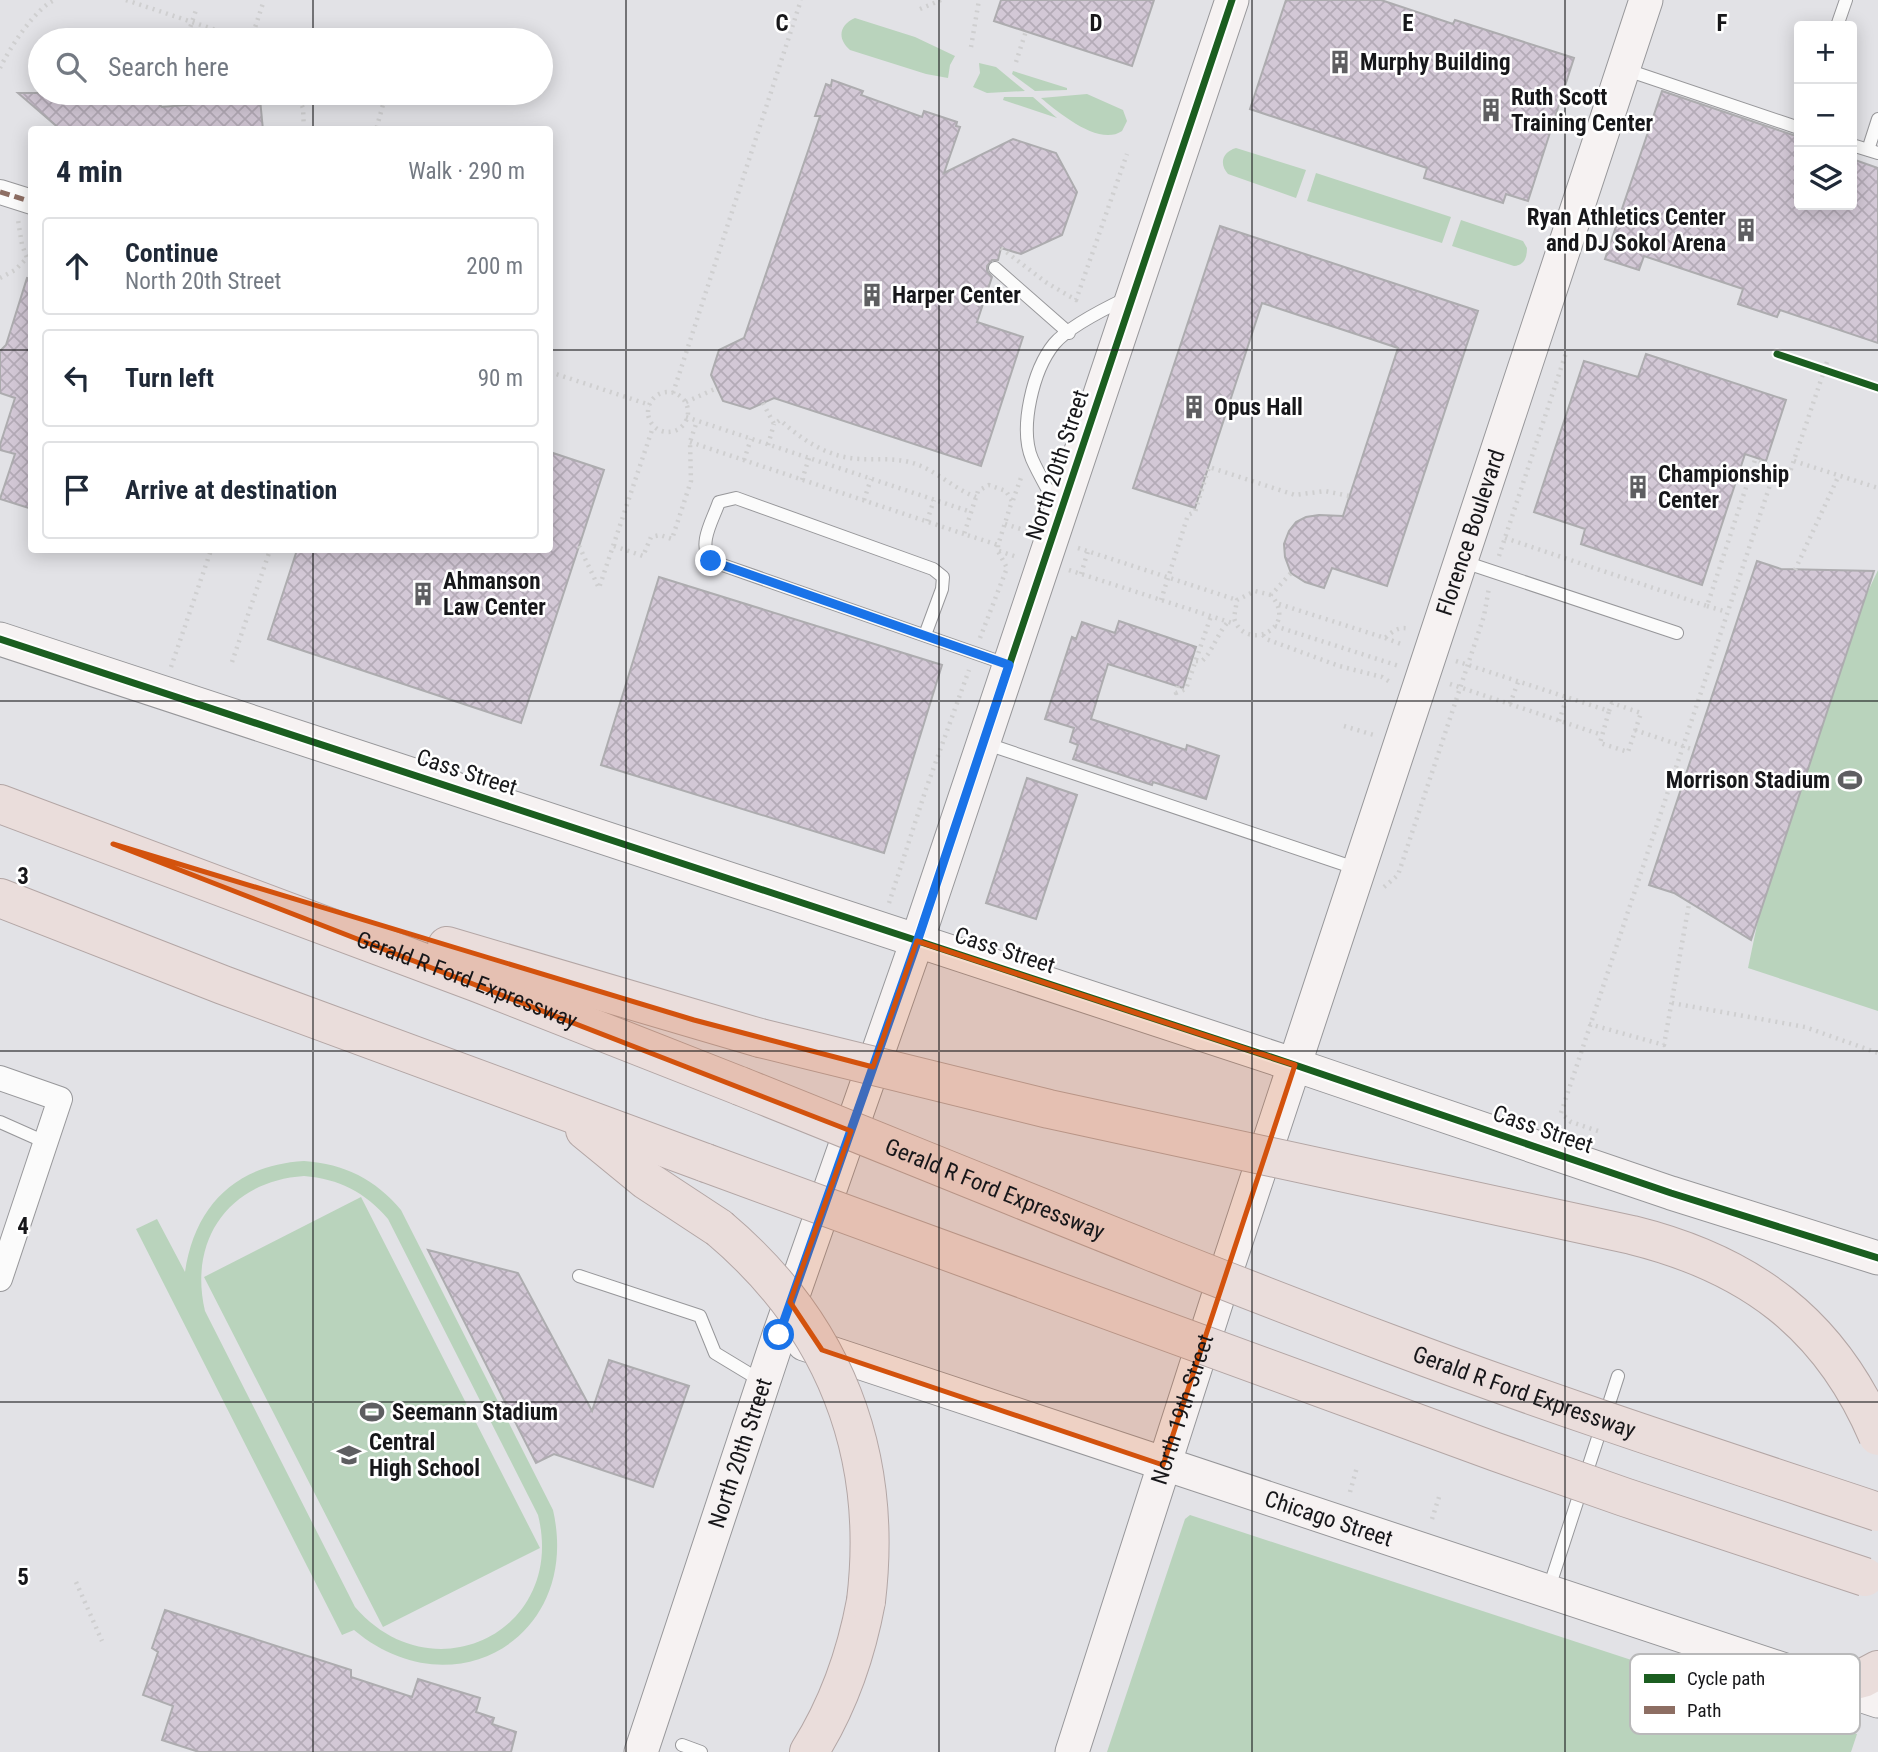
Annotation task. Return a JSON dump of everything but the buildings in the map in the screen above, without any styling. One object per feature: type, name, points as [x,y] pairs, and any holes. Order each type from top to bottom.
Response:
[{"type":"highway","name":"Gerald R Ford Expressway","points":[[0,804],[478,982],[1175,1261],[1395,1346],[1603,1420],[1878,1512]]},
{"type":"highway","points":[[113,844],[558,980],[760,1038],[1035,1105],[1633,1235],[1690,1252],[1729,1268],[1761,1287],[1802,1324],[1830,1353],[1854,1386],[1878,1436]]},
{"type":"highway","points":[[0,898],[223,985],[561,1111],[1509,1457],[1873,1580]]},
{"type":"highway","points":[[561,1111],[646,1180],[719,1227],[743,1249],[778,1287],[804,1321],[842,1389],[863,1461],[871,1530],[866,1601],[857,1644],[845,1680],[809,1752]]},
{"type":"highway","points":[[1860,1679],[1878,1670]]},
{"type":"main road","name":"North 20th Street","points":[[641,1752],[763,1382],[917,942],[982,742],[1053,540],[1232,0]]},
{"type":"main road","name":"Florence Boulevard","points":[[1295,1065],[1370,879],[1415,655],[1460,561],[1646,0]]},
{"type":"main road","name":"Cass Street","points":[[0,639],[1295,1065],[1671,1193],[1878,1258]]},
{"type":"main road","name":"North 19th Street","points":[[1072,1752],[1295,1065]]},
{"type":"main road","name":"Chicago Street","points":[[779,1335],[1737,1654]]},
{"type":"main road","name":"Chicago Street","points":[[1860,1695],[1878,1701]]},
{"type":"street","points":[[0,1078],[60,1099],[0,1279]]},
{"type":"lane","points":[[1839,21],[1846,0]]},
{"type":"lane","points":[[1623,69],[1794,126]]},
{"type":"lane","points":[[1873,152],[1878,119]]},
{"type":"lane","points":[[995,268],[1069,333]]},
{"type":"lane","points":[[1053,540],[1028,442],[1032,388],[1054,344],[1099,312],[1134,295]]},
{"type":"lane","points":[[925,635],[942,589],[943,577],[933,569],[736,498],[719,502],[704,543],[705,554],[711,561],[1009,665]]},
{"type":"lane","points":[[1460,561],[1678,633]]},
{"type":"lane","points":[[982,742],[1370,879]]},
{"type":"lane","points":[[0,1122],[45,1142]]},
{"type":"lane","points":[[579,1276],[700,1316],[715,1353],[763,1382]]},
{"type":"lane","points":[[1548,1591],[1618,1376]]},
{"type":"lane","points":[[682,1745],[701,1752]]},
{"type":"path","points":[[0,68],[31,18],[48,2],[55,0]]},
{"type":"path","points":[[126,0],[210,28]]},
{"type":"path","points":[[255,28],[264,0]]},
{"type":"path","points":[[673,393],[801,0]]},
{"type":"path","points":[[920,9],[941,0]]},
{"type":"path","points":[[971,47],[979,0]]},
{"type":"path","points":[[190,28],[197,7]]},
{"type":"path","points":[[1016,62],[1026,31]]},
{"type":"path","points":[[302,105],[304,126]]},
{"type":"path","points":[[377,126],[383,105]]},
{"type":"path","points":[[1001,248],[1047,283],[1076,300],[1127,154]]},
{"type":"path","points":[[16,197],[17,218],[28,253]]},
{"type":"path","points":[[0,278],[28,260]]},
{"type":"path","points":[[1370,879],[1398,875],[1461,688],[1486,607],[1487,593],[1566,353]]},
{"type":"path","points":[[1777,355],[1878,388]]},
{"type":"path","points":[[1707,606],[1755,460],[1790,471],[1827,362]]},
{"type":"path","points":[[553,373],[650,405]]},
{"type":"path","points":[[686,402],[717,388]]},
{"type":"path","points":[[579,546],[599,588],[653,427],[647,415],[653,397],[666,390],[683,396],[689,409],[684,426],[671,433],[653,427]]},
{"type":"path","points":[[764,403],[774,424]]},
{"type":"path","points":[[687,417],[971,512]]},
{"type":"path","points":[[768,444],[774,424],[780,420],[804,439],[832,454],[849,458],[911,462],[928,469],[964,493],[976,497]]},
{"type":"path","points":[[614,546],[643,556],[651,537],[660,535],[672,539],[691,481],[690,442],[697,421]]},
{"type":"path","points":[[744,460],[751,439]]},
{"type":"path","points":[[690,442],[927,521],[998,548],[1053,540],[1237,600]]},
{"type":"path","points":[[802,480],[809,458]]},
{"type":"path","points":[[1794,461],[1878,488]]},
{"type":"path","points":[[1161,600],[1188,515],[1195,512],[1209,467],[1295,495],[1325,491],[1349,496]]},
{"type":"path","points":[[1598,1131],[1571,1122],[1560,1113],[1776,467]]},
{"type":"path","points":[[1795,570],[1839,475]]},
{"type":"path","points":[[864,500],[872,479]]},
{"type":"path","points":[[886,911],[926,789],[992,602],[1007,568],[998,548],[1013,501],[1006,491],[989,485],[978,491],[964,534]]},
{"type":"path","points":[[927,521],[934,500]]},
{"type":"path","points":[[1505,538],[1727,612]]},
{"type":"path","points":[[1053,540],[1058,566],[1236,624]]},
{"type":"path","points":[[1081,574],[1088,551]]},
{"type":"path","points":[[166,667],[171,667],[174,660],[210,553]]},
{"type":"path","points":[[232,662],[269,553]]},
{"type":"path","points":[[1270,595],[1291,573]]},
{"type":"path","points":[[1278,603],[1280,618],[1275,626],[1263,635],[1251,635],[1236,624],[1234,618],[1237,600],[1255,591],[1270,595],[1278,603],[1385,638],[1415,655],[1461,688],[1602,735]]},
{"type":"path","points":[[1178,686],[1176,693],[1186,689],[1211,616]]},
{"type":"path","points":[[1196,661],[1202,661],[1208,655],[1215,639],[1228,622]]},
{"type":"path","points":[[1275,626],[1468,665],[1609,711]]},
{"type":"path","points":[[1385,638],[1395,629],[1403,627],[1415,655]]},
{"type":"path","points":[[1263,635],[1266,639],[1322,661],[1382,677],[1390,682]]},
{"type":"path","points":[[1387,693],[1390,682],[1415,655]]},
{"type":"path","points":[[1510,704],[1518,682]]},
{"type":"path","points":[[1559,721],[1567,697]]},
{"type":"path","points":[[1612,703],[1641,713],[1628,752],[1600,743],[1609,711],[1612,703]]},
{"type":"path","points":[[1344,726],[1374,735],[1377,725]]},
{"type":"path","points":[[1635,730],[1694,750]]},
{"type":"path","points":[[1590,1024],[1664,1045],[1689,904]]},
{"type":"path","points":[[1672,1003],[1805,1027],[1878,1052]]},
{"type":"path","points":[[1350,1492],[1357,1467]]},
{"type":"path","points":[[1432,1519],[1440,1494]]},
{"type":"path","points":[[76,1582],[102,1641]]},
{"type":"highlighted area","points":[[113,844],[694,1020],[873,1067],[917,941],[1295,1065],[1163,1465],[822,1350],[790,1302],[851,1131]]},
{"type":"green space","points":[[855,18],[915,37],[955,56],[948,78],[926,74],[850,50],[843,41],[842,32],[846,24]]},
{"type":"green space","points":[[979,63],[996,67],[1025,91],[987,93],[973,87],[980,73]]},
{"type":"green space","points":[[1013,71],[1067,90],[1035,91],[1012,74]]},
{"type":"green space","points":[[1087,94],[1123,110],[1127,121],[1122,131],[1113,135],[1102,135],[1091,131],[1068,119],[1041,98]]},
{"type":"green space","points":[[1004,97],[1033,97],[1057,118],[1003,100]]},
{"type":"green space","points":[[1236,148],[1306,170],[1296,198],[1228,174],[1223,166],[1223,159],[1228,152]]},
{"type":"green space","points":[[1316,173],[1451,217],[1442,243],[1307,201]]},
{"type":"green space","points":[[1461,220],[1523,241],[1527,248],[1524,260],[1514,266],[1452,246]]},
{"type":"green space","name":"Morrison Stadium","points":[[1878,570],[1878,1011],[1748,968],[1780,840],[1832,668]]},
{"type":"green space","points":[[304,1161],[346,1170],[381,1190],[401,1210],[553,1510],[557,1555],[548,1594],[529,1626],[502,1649],[468,1662],[431,1664],[392,1654],[354,1630],[342,1635],[136,1229],[157,1219],[185,1272],[190,1248],[209,1208],[239,1180],[280,1164]],"holes":[[[304,1176],[351,1188],[370,1201],[388,1219],[538,1515],[542,1556],[533,1591],[513,1619],[487,1638],[455,1648],[421,1647],[386,1634],[355,1607],[205,1311],[201,1285],[203,1260],[209,1238],[220,1218],[236,1202],[255,1189],[278,1180]]]},
{"type":"green space","name":"Seemann Stadium","points":[[361,1197],[540,1548],[383,1627],[204,1277]]},
{"type":"green space","points":[[1190,1515],[1630,1659],[1630,1734],[1857,1734],[1851,1752],[1107,1752],[1185,1519]]},
{"type":"marked path","points":[[0,192],[28,201]]},
{"type":"cycle path","points":[[917,941],[1232,0]]},
{"type":"cycle path","points":[[1777,354],[1878,388]]},
{"type":"cycle path","points":[[0,639],[1295,1065],[1671,1193],[1878,1258]]},
{"type":"place","name":"Murphy Building","points":[[1340,62]]},
{"type":"place","name":"Ruth Scott Training Center","points":[[1491,110]]},
{"type":"place","name":"Ryan Athletics Center and DJ Sokol Arena","points":[[1746,230]]},
{"type":"place","name":"Harper Center","points":[[872,295]]},
{"type":"place","name":"Opus Hall","points":[[1194,407]]},
{"type":"place","name":"Championship Center","points":[[1638,487]]},
{"type":"place","name":"Ahmanson Law Center","points":[[423,594]]},
{"type":"place","name":"Morrison Stadium","points":[[1850,780]]},
{"type":"place","name":"Seemann Stadium","points":[[372,1412]]},
{"type":"place","name":"Central High School","points":[[349,1455]]},
{"type":"route","points":[[711,561],[1009,665],[917,942],[779,1335]]}]
